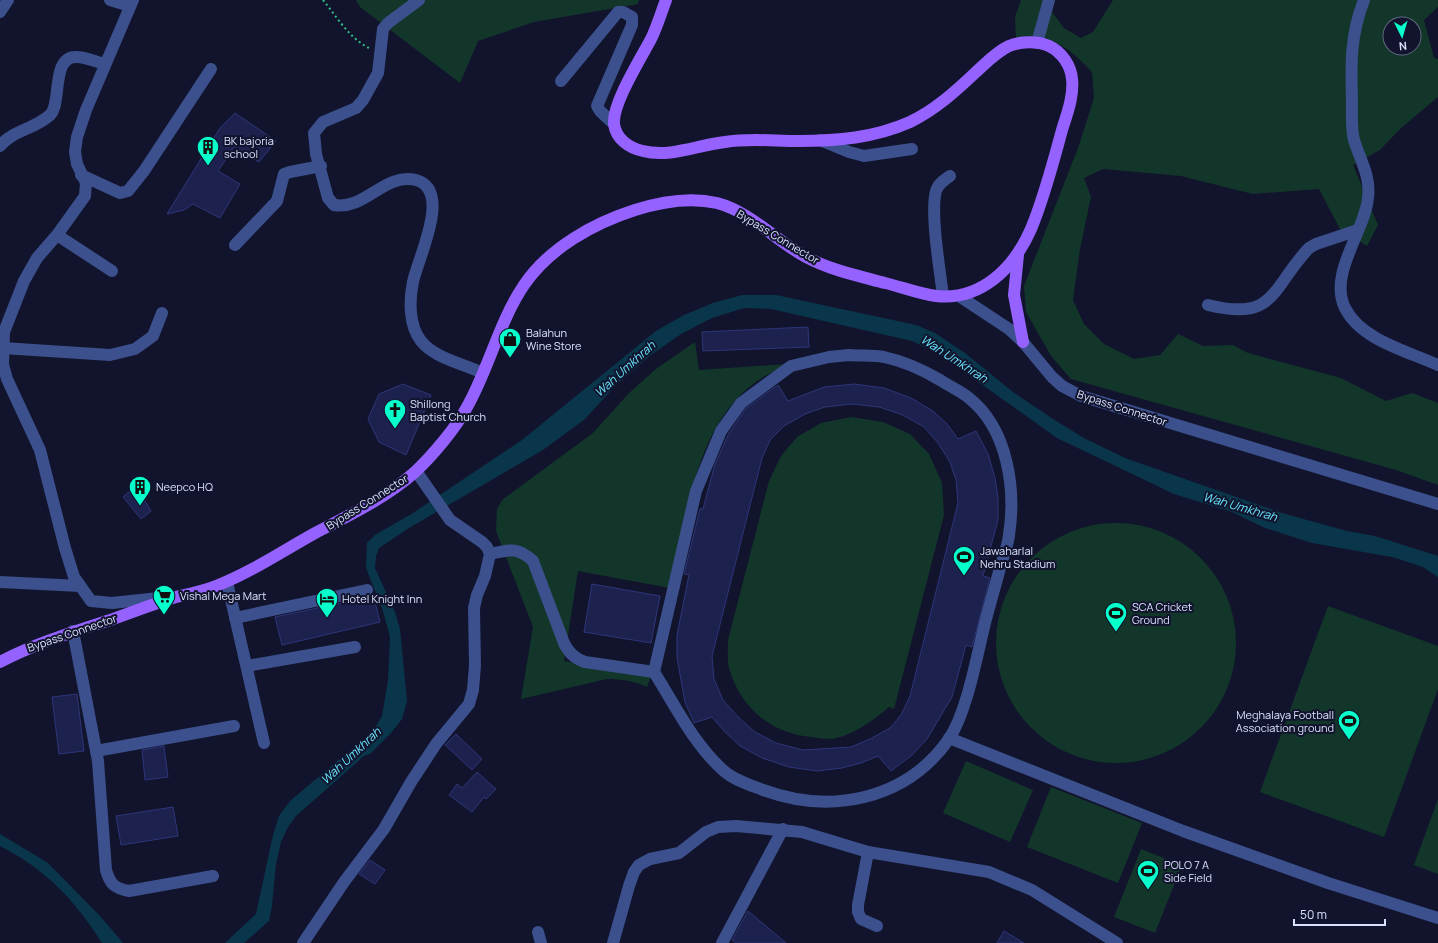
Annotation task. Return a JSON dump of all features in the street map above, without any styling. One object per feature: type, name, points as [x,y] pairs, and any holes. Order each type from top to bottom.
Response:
[{"type":"main road","points":[[666,0],[654,33],[619,102],[614,124],[617,133],[623,141],[640,151],[654,153],[672,152],[726,141],[820,140],[855,138],[880,133],[904,125],[923,116],[943,101],[997,53],[1009,46],[1022,42],[1037,43],[1049,46],[1059,53],[1071,71],[1072,94],[1036,214],[1018,255],[1014,295],[1023,342]]},
{"type":"main road","name":"Bypass Connector","points":[[0,662],[23,650],[73,631],[227,582],[351,515],[394,488],[416,471],[444,439],[463,414],[525,283],[544,262],[570,242],[621,215],[661,203],[702,202],[719,204],[756,222],[808,258],[828,267],[920,293],[943,296],[959,296]]},
{"type":"main road","points":[[959,296],[975,291],[989,283],[1018,255]]},
{"type":"street","points":[[0,12],[8,0]]},
{"type":"street","points":[[110,0],[132,3],[105,64],[77,137],[77,164],[86,183],[85,196],[57,235],[37,258],[24,281],[4,332],[2,348],[3,365],[7,379],[40,450],[74,577],[91,601],[112,603],[179,597]]},
{"type":"street","points":[[419,0],[385,26],[380,43],[378,73],[364,100],[356,108],[323,122],[314,133],[316,154],[321,166],[328,198],[334,205],[348,206],[402,179],[418,180],[426,187],[432,200],[432,219],[413,281],[411,307],[414,326],[421,341],[428,348],[483,372]]},
{"type":"street","points":[[1037,43],[1049,0]]},
{"type":"street","points":[[1364,0],[1358,16],[1351,51],[1354,140],[1365,166],[1369,184],[1368,199],[1342,277],[1341,286],[1344,307],[1359,327],[1368,334],[1438,365]]},
{"type":"street","points":[[561,81],[618,12],[623,12],[632,17],[632,25],[597,106],[600,111],[614,124]]},
{"type":"street","points":[[0,146],[11,135],[43,120],[51,114],[56,101],[58,78],[65,62],[69,58],[76,57],[105,64]]},
{"type":"street","points":[[82,175],[120,193],[128,191],[144,171],[211,69]]},
{"type":"street","points":[[820,140],[849,152],[864,156],[912,149]]},
{"type":"street","points":[[235,245],[278,201],[284,174],[321,166]]},
{"type":"street","points":[[943,296],[934,216],[934,199],[939,184],[950,176]]},
{"type":"street","points":[[1208,305],[1236,310],[1257,306],[1270,299],[1309,248],[1316,244],[1358,230]]},
{"type":"street","points":[[57,235],[112,271]]},
{"type":"street","name":"Bypass Connector","points":[[959,296],[997,319],[1023,342],[1052,377],[1062,386],[1080,396],[1331,473],[1438,504]]},
{"type":"street","points":[[2,348],[110,355],[135,349],[153,336],[162,313]]},
{"type":"street","points":[[849,355],[883,357],[904,363],[930,374],[970,398],[985,416],[997,437],[1009,471],[1009,536],[962,710],[949,738],[920,771],[898,786],[875,795],[838,801],[800,800],[771,793],[750,785],[725,772],[704,750],[654,672],[696,491],[721,431],[740,403],[791,366],[829,357],[849,355]]},
{"type":"street","points":[[303,943],[344,882],[384,829],[410,782],[432,749],[469,704],[473,690],[475,665],[474,608],[477,595],[485,576],[490,554],[487,547],[482,542],[458,527],[444,513],[416,471]]},
{"type":"street","points":[[490,554],[515,549],[525,553],[533,561],[564,643],[570,653],[577,659],[585,662],[654,672]]},
{"type":"street","points":[[0,582],[80,586]]},
{"type":"street","points":[[227,582],[264,743]]},
{"type":"street","points":[[235,618],[367,590]]},
{"type":"street","points":[[73,631],[96,751],[106,870],[110,882],[117,888],[129,891],[213,876]]},
{"type":"street","points":[[246,666],[355,647]]},
{"type":"street","points":[[96,751],[234,726]]},
{"type":"street","points":[[949,738],[1190,833],[1328,883],[1438,918]]},
{"type":"street","points":[[613,943],[629,886],[634,872],[639,865],[650,859],[679,853],[706,832],[718,827],[783,829],[802,832],[868,852],[989,872],[1012,880],[1032,890],[1116,943]]},
{"type":"street","points":[[722,943],[783,829]]},
{"type":"street","points":[[868,852],[858,912],[861,919],[877,926]]},
{"type":"path","points":[[323,0],[359,43],[380,55]]},
{"type":"green space","points":[[356,0],[639,0],[638,4],[534,22],[478,41],[460,83],[360,7]]},
{"type":"green space","points":[[1021,0],[1054,0],[1052,12],[1064,28],[1081,38],[1093,32],[1113,0],[1438,0],[1438,7],[1424,20],[1434,58],[1438,59],[1438,97],[1400,129],[1380,150],[1353,165],[1378,225],[1367,246],[1340,229],[1319,189],[1253,194],[1181,176],[1103,169],[1084,178],[1091,197],[1080,249],[1073,300],[1084,324],[1104,344],[1134,359],[1160,355],[1178,334],[1203,346],[1233,345],[1248,353],[1341,378],[1386,401],[1412,393],[1438,403],[1438,485],[1396,470],[1071,379],[1051,356],[1026,312],[1024,286],[1078,148],[1094,98],[1092,72],[1075,55],[1060,45],[1049,42],[1016,38],[1015,17]]},
{"type":"green space","points":[[695,342],[699,370],[802,363],[773,372],[747,389],[727,411],[711,437],[699,466],[690,498],[670,588],[578,571],[564,661],[651,676],[647,687],[618,679],[607,679],[521,699],[533,627],[496,531],[497,509],[502,500],[593,433],[628,394],[656,369]]},
{"type":"green space","points":[[851,417],[883,422],[910,434],[929,454],[942,483],[944,515],[894,709],[889,707],[869,722],[846,735],[838,738],[826,739],[797,735],[783,730],[759,716],[749,706],[734,682],[729,668],[728,640],[769,481],[781,456],[797,437],[821,423]]},
{"type":"green space","name":"SCA Cricket Ground","points":[[1116,523],[1139,526],[1162,532],[1172,537],[1201,558],[1222,587],[1227,597],[1233,620],[1236,643],[1233,666],[1227,689],[1222,699],[1201,728],[1172,749],[1162,754],[1139,760],[1116,763],[1093,760],[1070,754],[1060,749],[1031,728],[1010,699],[1005,689],[999,666],[996,643],[999,620],[1005,597],[1010,587],[1031,558],[1060,537],[1070,532],[1093,526]]},
{"type":"green space","name":"Meghalaya Football Association ground","points":[[1328,606],[1438,646],[1438,689],[1384,837],[1260,792]]},
{"type":"green space","points":[[966,761],[1033,790],[1010,842],[943,813]]},
{"type":"green space","points":[[1051,787],[1142,823],[1118,883],[1027,847]]},
{"type":"green space","points":[[1438,799],[1438,874],[1414,865]]},
{"type":"green space","name":"POLO 7 A Side Field","points":[[1141,849],[1182,865],[1155,933],[1114,917]]},
{"type":"water","name":"Wah Umkhrah","points":[[742,295],[776,295],[916,325],[935,333],[965,353],[1013,392],[1053,419],[1084,438],[1125,458],[1282,513],[1347,531],[1375,536],[1438,556],[1438,577],[1423,567],[1392,557],[1312,543],[1265,528],[1232,512],[1174,494],[1057,438],[939,354],[912,341],[771,309],[744,308],[712,318],[681,334],[651,355],[616,385],[585,419],[543,450],[409,528],[379,548],[376,556],[375,568],[395,612],[400,629],[407,701],[402,719],[391,733],[370,754],[364,756],[296,816],[288,827],[281,842],[276,864],[269,921],[244,943],[225,943],[256,914],[273,835],[279,816],[290,801],[373,731],[382,716],[388,680],[390,637],[383,611],[366,568],[367,543],[375,535],[413,513],[522,440],[656,331],[684,315],[713,303]]},
{"type":"water","points":[[0,834],[48,863],[100,916],[123,943],[102,943],[92,927],[70,899],[58,887],[31,865],[0,846]]},
{"type":"building","name":"BK bajoria school","points":[[235,113],[276,141],[259,162],[234,147],[218,171],[240,184],[220,218],[193,204],[184,210],[167,214],[220,128]]},
{"type":"building","points":[[808,327],[809,347],[703,351],[702,332]]},
{"type":"building","name":"Shillong Baptist Church","points":[[403,384],[431,395],[406,455],[379,442],[368,419],[379,394]]},
{"type":"building","name":"Jawaharlal Nehru Stadium","points":[[854,384],[884,388],[911,398],[933,411],[947,424],[958,439],[976,431],[988,454],[995,478],[998,498],[998,520],[983,576],[990,578],[972,647],[966,645],[952,697],[927,739],[912,755],[891,771],[878,756],[861,763],[842,768],[817,771],[789,767],[762,758],[740,746],[712,717],[694,723],[685,702],[677,658],[677,635],[689,575],[684,574],[700,509],[703,509],[715,464],[728,435],[746,408],[778,385],[788,401],[824,387]],"holes":[[[852,404],[879,407],[903,415],[924,427],[938,443],[950,462],[956,480],[958,503],[910,696],[901,715],[890,728],[851,747],[803,750],[776,743],[755,732],[739,718],[723,700],[714,679],[712,656],[762,458],[770,440],[784,426],[805,414],[825,407]]]},
{"type":"building","name":"Neepco HQ","points":[[136,486],[151,511],[141,519],[123,497]]},
{"type":"building","points":[[592,584],[660,596],[651,643],[584,632]]},
{"type":"building","name":"Hotel Knight Inn","points":[[373,594],[380,622],[282,645],[275,617],[369,597]]},
{"type":"building","points":[[77,694],[84,751],[59,754],[52,697]]},
{"type":"building","points":[[456,734],[482,759],[472,770],[445,745]]},
{"type":"building","points":[[164,746],[168,777],[145,780],[142,750]]},
{"type":"building","points":[[477,772],[496,789],[486,799],[484,797],[472,812],[449,795],[457,784],[462,788]]},
{"type":"building","points":[[173,807],[178,836],[121,845],[116,816]]},
{"type":"building","points":[[370,860],[385,870],[375,884],[359,874]]},
{"type":"building","points":[[748,911],[786,943],[736,943],[732,940]]},
{"type":"building","points":[[1004,931],[1024,943],[997,943]]},
{"type":"place","name":"BK bajoria school","points":[[208,166]]},
{"type":"place","name":"Balahun Wine Store","points":[[510,358]]},
{"type":"place","name":"Shillong Baptist Church","points":[[395,430]]},
{"type":"place","name":"Neepco HQ","points":[[140,506]]},
{"type":"place","name":"Jawaharlal Nehru Stadium","points":[[964,576]]},
{"type":"place","name":"Vishal Mega Mart","points":[[164,616]]},
{"type":"place","name":"Hotel Knight Inn","points":[[327,618]]},
{"type":"place","name":"SCA Cricket Ground","points":[[1116,632]]},
{"type":"place","name":"Meghalaya Football Association ground","points":[[1349,740]]},
{"type":"place","name":"POLO 7 A Side Field","points":[[1148,890]]}]
